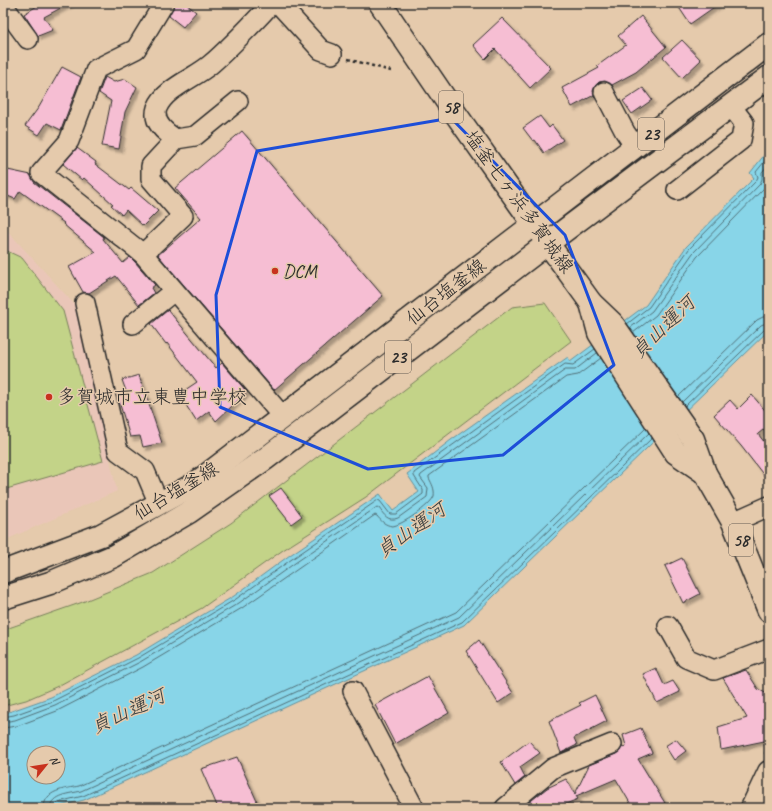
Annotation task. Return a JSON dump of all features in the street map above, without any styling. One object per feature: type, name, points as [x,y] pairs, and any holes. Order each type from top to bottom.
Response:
[{"type":"main road","name":"塩釜七ヶ浜多賀城線","points":[[380,3],[448,103],[591,303],[676,453],[705,473]]},
{"type":"main road","name":"仙台塩釜線","points":[[3,572],[101,534],[195,484],[769,44]]},
{"type":"main road","name":"仙台塩釜線","points":[[3,598],[50,583],[114,556],[189,512],[265,459],[769,77]]},
{"type":"main road","name":"塩釜七ヶ浜多賀城線","points":[[605,328],[693,439],[705,473],[733,522],[769,611]]},
{"type":"main road","points":[[752,808],[769,772]]},
{"type":"street","points":[[164,3],[136,49],[96,69],[69,141],[41,173],[143,254],[283,417]]},
{"type":"street","points":[[176,139],[166,133],[157,122],[156,110],[162,99],[177,87],[212,64],[272,3]]},
{"type":"street","points":[[278,3],[321,50],[332,54]]},
{"type":"street","points":[[3,5],[28,39]]},
{"type":"street","points":[[604,92],[625,132],[635,146]]},
{"type":"street","points":[[143,254],[183,216],[151,178],[151,166],[176,139],[195,136],[238,101]]},
{"type":"street","points":[[677,190],[741,140],[744,123],[731,106]]},
{"type":"street","points":[[133,324],[174,291]]},
{"type":"street","points":[[85,303],[118,451],[145,471],[159,504]]},
{"type":"street","points":[[733,522],[769,506]]},
{"type":"street","points":[[668,626],[686,658],[714,670],[769,649]]},
{"type":"street","points":[[353,691],[414,808]]},
{"type":"street","points":[[505,808],[553,768],[612,744]]},
{"type":"path","points":[[332,54],[391,71]]},
{"type":"highlighted area","points":[[451,118],[565,235],[614,365],[503,455],[368,469],[220,407],[216,295],[257,151]]},
{"type":"shaded area","name":"多賀城市立東豊中学校","points":[[3,226],[74,304],[117,491],[3,541]]},
{"type":"green space","name":"多賀城市立東豊中学校","points":[[3,249],[22,258],[63,311],[103,461],[3,490]]},
{"type":"green space","points":[[545,303],[571,341],[366,497],[283,550],[202,608],[58,686],[26,700],[3,706],[3,630],[80,603],[153,573],[231,523],[512,307]]},
{"type":"water","name":"貞山運河","points":[[769,149],[769,330],[464,625],[84,800],[52,808],[3,808],[3,714],[51,697],[136,655],[234,596],[290,555],[380,494],[393,511],[419,492],[407,474],[451,440],[568,357],[570,362],[646,305],[686,247],[754,178],[750,173]]},
{"type":"building","points":[[42,3],[70,3],[44,17],[53,30],[38,36],[24,14]]},
{"type":"building","points":[[175,3],[185,3],[196,12],[183,27],[169,16]]},
{"type":"building","points":[[676,3],[720,3],[690,24]]},
{"type":"building","points":[[641,16],[666,47],[636,72],[612,85],[605,81],[599,82],[593,91],[594,95],[572,107],[562,88],[599,68],[597,66],[626,45],[618,36]]},
{"type":"building","points":[[502,18],[551,68],[530,88],[495,49],[485,59],[473,45]]},
{"type":"building","points":[[682,40],[701,60],[682,78],[663,57]]},
{"type":"building","points":[[62,67],[81,77],[61,130],[47,123],[39,135],[25,126],[39,107]]},
{"type":"building","points":[[105,77],[114,82],[125,79],[137,87],[125,112],[119,149],[102,146],[111,101],[99,93]]},
{"type":"building","points":[[643,88],[652,100],[632,114],[623,101]]},
{"type":"building","points":[[540,116],[549,128],[552,125],[563,140],[544,153],[535,140],[533,141],[523,128]]},
{"type":"building","points":[[242,131],[383,296],[274,390],[158,255],[201,218],[175,188]]},
{"type":"building","points":[[77,148],[129,190],[131,188],[158,211],[143,226],[126,210],[122,215],[111,205],[113,204],[84,178],[82,180],[63,164]]},
{"type":"building","points":[[3,169],[31,175],[34,182],[104,237],[103,239],[123,263],[130,257],[155,285],[151,288],[154,293],[139,305],[116,276],[89,293],[83,292],[69,267],[96,252],[63,224],[64,223],[20,191],[15,199],[3,194]]},
{"type":"building","points":[[168,310],[216,368],[222,363],[247,392],[216,421],[209,411],[196,421],[179,394],[197,382],[151,324]]},
{"type":"building","points":[[139,375],[162,443],[143,447],[140,436],[130,437],[117,395],[126,391],[122,380]]},
{"type":"building","points":[[752,395],[769,415],[769,425],[758,434],[769,448],[769,482],[714,415],[730,400],[738,409]]},
{"type":"building","points":[[281,488],[302,516],[291,524],[269,496]]},
{"type":"building","points":[[682,558],[700,594],[683,603],[665,566]]},
{"type":"building","points":[[479,640],[513,693],[498,703],[466,651]]},
{"type":"building","points":[[656,668],[664,685],[673,681],[680,692],[657,703],[643,674]]},
{"type":"building","points":[[746,670],[758,689],[769,695],[769,740],[721,750],[718,727],[747,718],[723,678]]},
{"type":"building","points":[[428,676],[449,713],[395,744],[375,705]]},
{"type":"building","points":[[595,695],[607,721],[574,738],[577,745],[561,753],[549,721],[581,705],[579,703]]},
{"type":"building","points":[[641,728],[652,753],[638,759],[665,803],[657,808],[633,808],[616,779],[576,796],[578,799],[556,808],[529,808],[527,804],[547,788],[566,779],[575,794],[589,765],[616,754],[622,747],[626,746],[623,735]]},
{"type":"building","points":[[676,739],[686,751],[674,760],[665,746]]},
{"type":"building","points":[[529,741],[540,753],[520,767],[525,777],[515,785],[501,762]]},
{"type":"building","points":[[237,757],[260,808],[218,808],[201,769]]},
{"type":"place","name":"DCM","points":[[275,271]]},
{"type":"place","name":"多賀城市立東豊中学校","points":[[49,397]]}]
